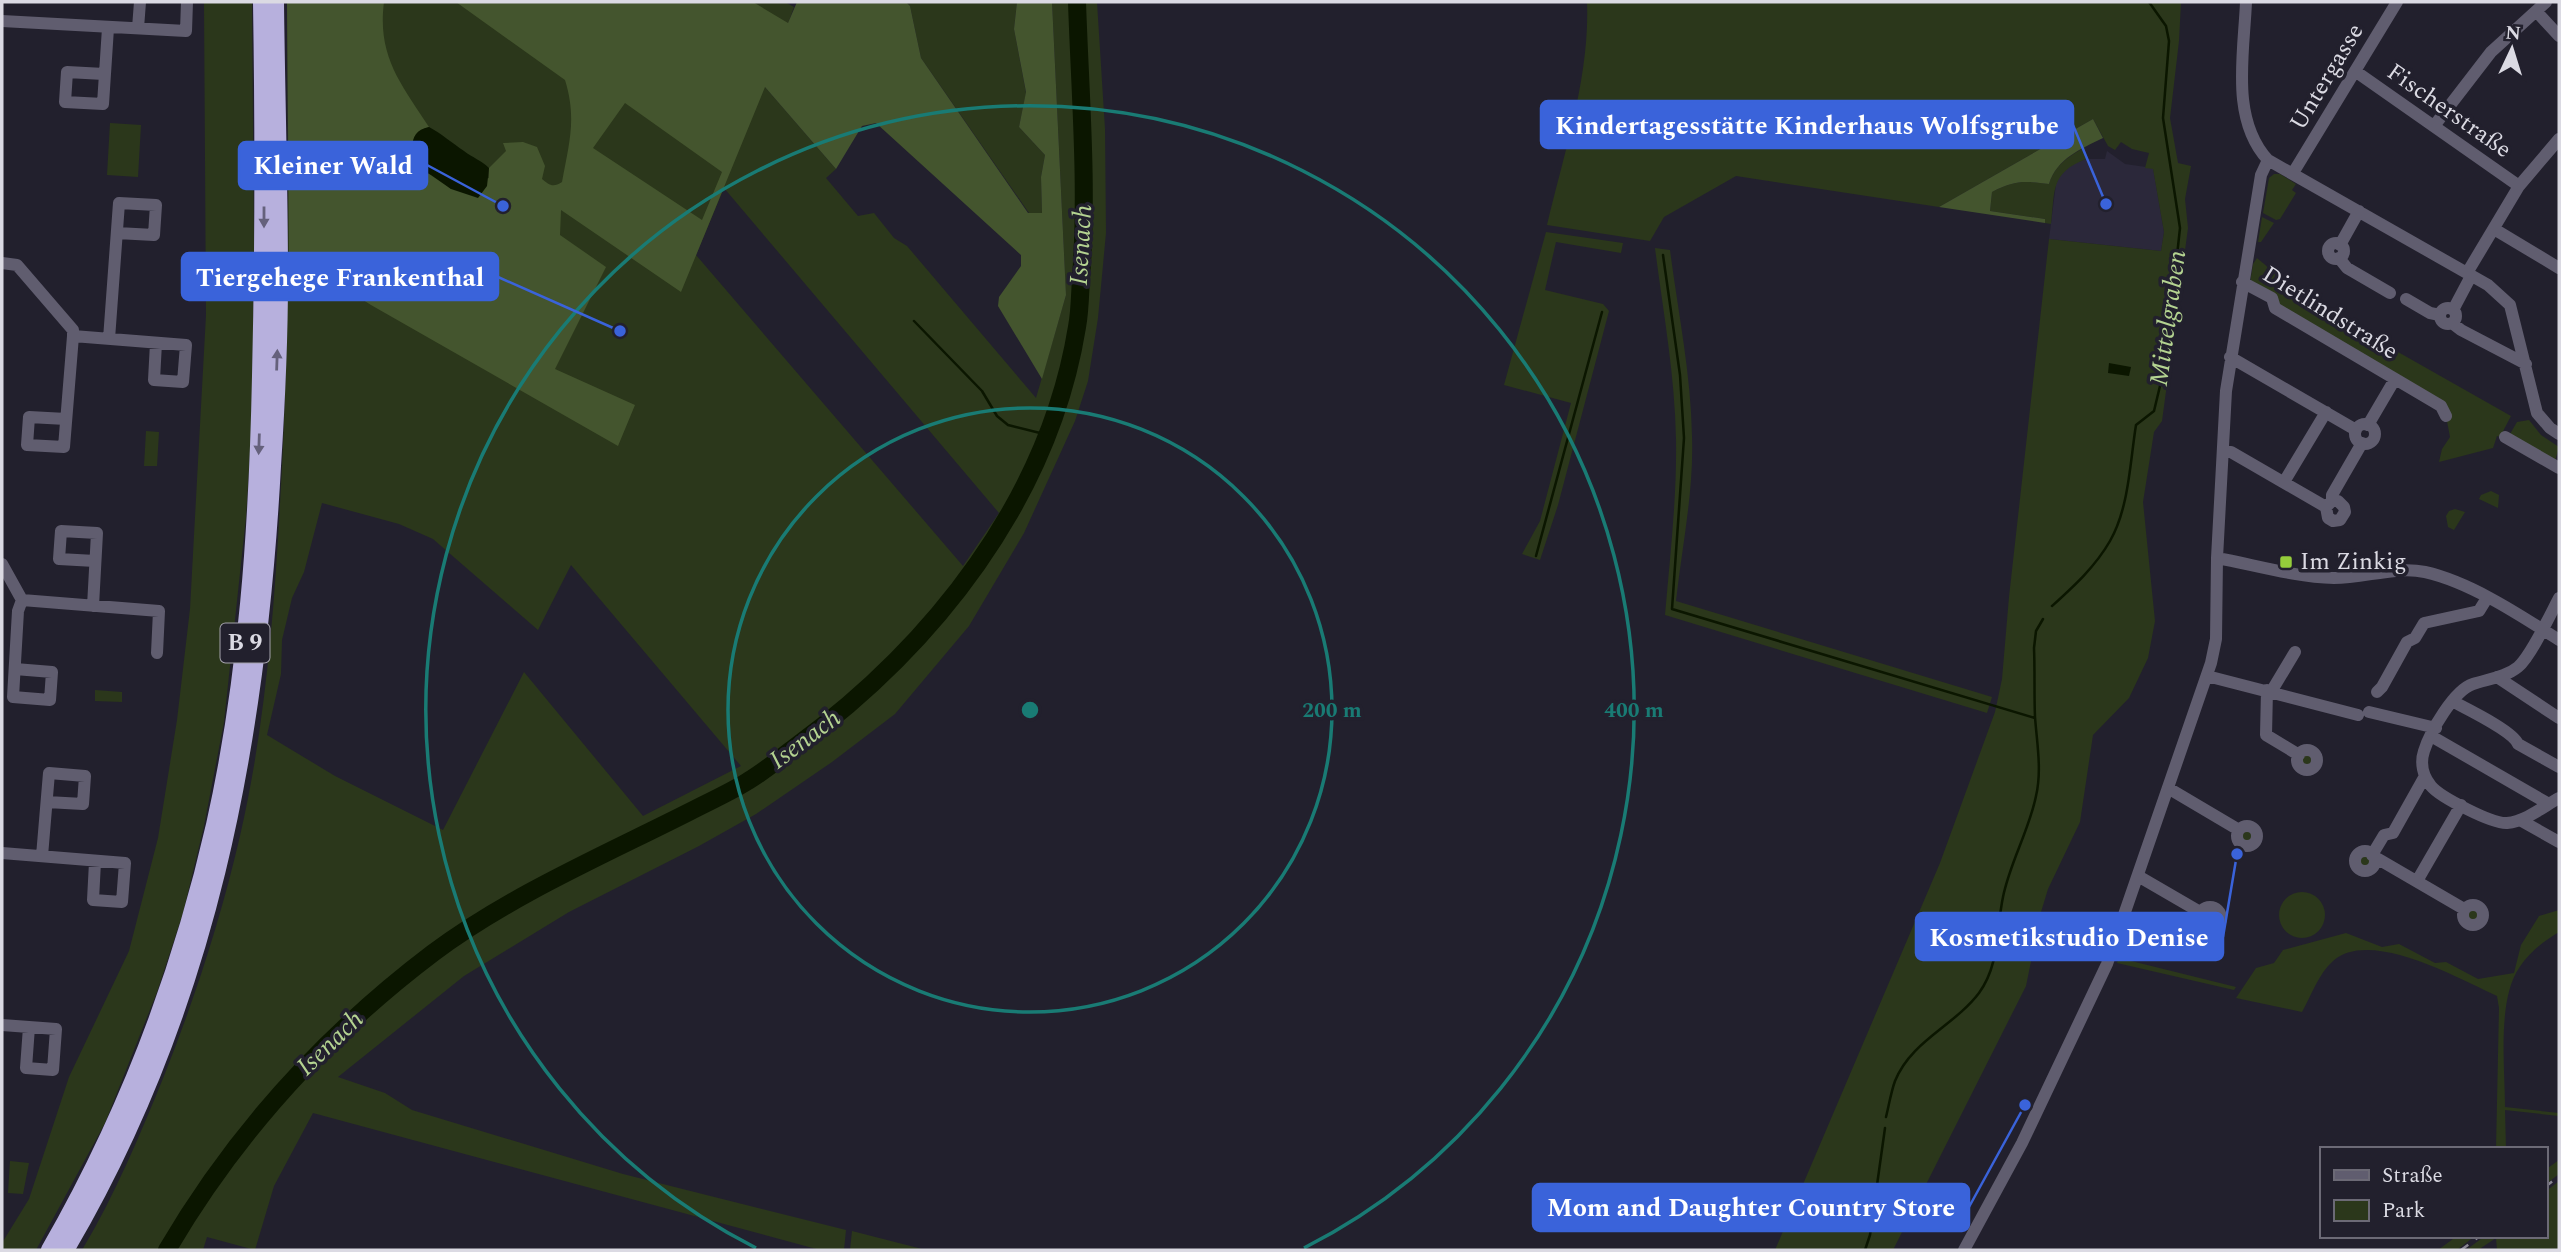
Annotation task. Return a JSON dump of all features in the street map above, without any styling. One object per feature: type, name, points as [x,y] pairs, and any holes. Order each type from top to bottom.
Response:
[{"type":"highway","name":"B 9","points":[[50,1250],[115,1125],[169,990],[195,904],[226,767],[239,692],[258,482],[264,281],[262,2]]},
{"type":"highway","name":"B 9","points":[[65,1250],[125,1135],[182,994],[229,827],[242,756],[262,606],[275,419],[279,282],[275,2]]},
{"type":"street","points":[[138,28],[140,2]]},
{"type":"street","points":[[2,21],[186,31],[187,2]]},
{"type":"street","points":[[2246,2],[2243,95],[2251,136],[2268,160],[2488,285],[2510,305],[2538,413],[2550,428],[2559,434]]},
{"type":"street","name":"Untergasse","points":[[2293,173],[2397,2]]},
{"type":"street","points":[[2434,126],[2491,52],[2541,6],[2559,36]]},
{"type":"street","points":[[104,74],[108,28]]},
{"type":"street","name":"Fischerstraße","points":[[2354,71],[2519,186]]},
{"type":"street","points":[[2448,316],[2519,186],[2559,139]]},
{"type":"street","points":[[1964,1250],[2022,1143],[2107,964],[2207,677],[2216,639],[2217,558],[2230,357],[2261,174],[2268,160]]},
{"type":"street","points":[[2359,211],[2340,251],[2347,268],[2390,293]]},
{"type":"street","points":[[2494,229],[2559,268]]},
{"type":"street","points":[[109,340],[117,233]]},
{"type":"street","points":[[2,263],[17,265],[73,330],[66,419]]},
{"type":"street","name":"Dietlindstraße","points":[[2242,282],[2272,298],[2274,308],[2441,406],[2446,416]]},
{"type":"street","points":[[2406,299],[2430,313],[2448,316],[2461,330],[2526,365]]},
{"type":"street","points":[[73,336],[156,343]]},
{"type":"street","points":[[2230,357],[2326,412],[2362,427]]},
{"type":"street","name":"Dietlindstraße","points":[[2223,452],[2231,452],[2329,504],[2362,443],[2368,443],[2375,437],[2373,428],[2362,427],[2395,379]]},
{"type":"street","points":[[2284,482],[2326,412]]},
{"type":"street","points":[[2505,437],[2559,468]]},
{"type":"street","points":[[2217,558],[2332,578],[2398,569],[2423,572],[2458,583],[2559,640]]},
{"type":"street","points":[[93,607],[95,561]]},
{"type":"street","points":[[2,564],[22,600],[18,611],[15,669]]},
{"type":"street","points":[[2377,691],[2382,687],[2407,642],[2414,638],[2424,623],[2479,611],[2487,598]]},
{"type":"street","points":[[2554,801],[2521,820],[2505,824],[2489,821],[2435,790],[2425,776],[2422,758],[2433,732],[2457,694],[2470,685],[2497,677],[2520,666],[2559,598]]},
{"type":"street","points":[[22,600],[159,611],[157,653]]},
{"type":"street","points":[[2295,652],[2269,691],[2266,735],[2299,755]]},
{"type":"street","points":[[2207,677],[2433,732],[2554,801]]},
{"type":"street","points":[[2497,677],[2559,718]]},
{"type":"street","points":[[2452,701],[2502,729],[2516,738],[2518,744],[2559,767]]},
{"type":"street","points":[[2425,776],[2393,833],[2384,835],[2372,856],[2465,909]]},
{"type":"street","points":[[2168,788],[2239,830]]},
{"type":"street","points":[[42,856],[47,802]]},
{"type":"street","points":[[2417,881],[2461,805]]},
{"type":"street","points":[[2521,820],[2559,842]]},
{"type":"street","points":[[2,853],[95,862]]},
{"type":"street","points":[[2138,876],[2200,912]]},
{"type":"street","points":[[2,1025],[29,1027]]},
{"type":"shaded area","points":[[429,127],[489,168],[487,186],[478,198],[451,189],[415,164],[413,141],[418,132]]},
{"type":"shaded area","points":[[2107,151],[2125,164],[2153,168],[2164,232],[2161,251],[2049,239],[2056,184],[2061,173],[2070,165],[2086,159],[2105,159]]},
{"type":"shaded area","points":[[2109,363],[2131,367],[2129,376],[2108,373]]},
{"type":"green space","points":[[204,2],[252,2],[252,422],[246,517],[224,722],[204,826],[183,913],[157,992],[105,1123],[36,1250],[2,1250],[2,1243],[29,1199],[69,1077],[129,951],[158,838],[177,720],[190,609],[206,315]]},
{"type":"green space","points":[[287,2],[785,2],[794,7],[765,87],[836,169],[826,178],[858,216],[874,213],[894,238],[907,246],[1036,398],[1066,295],[1052,2],[1097,2],[1105,129],[1106,233],[1098,318],[1088,381],[1075,421],[1024,533],[969,626],[895,714],[832,762],[756,814],[569,912],[464,976],[338,1077],[385,1093],[412,1110],[623,1174],[846,1230],[844,1250],[820,1250],[313,1113],[274,1186],[255,1250],[207,1237],[203,1250],[82,1250],[126,1164],[186,1017],[233,867],[256,754],[271,629],[283,441],[288,253]],"holes":[[[724,188],[999,513],[963,566],[696,255]],[[322,503],[399,524],[433,539],[538,630],[571,565],[741,766],[643,816],[524,672],[443,830],[335,776],[267,735],[281,674],[282,640],[292,598],[304,572]]]},
{"type":"green space","points":[[287,2],[384,2],[384,38],[393,69],[429,127],[417,134],[414,140],[412,146],[415,159],[423,171],[438,178],[451,189],[489,178],[489,168],[506,151],[503,143],[523,142],[537,147],[545,166],[542,179],[551,185],[559,184],[562,182],[571,119],[565,80],[456,2],[753,2],[788,23],[797,2],[906,2],[910,6],[921,58],[1028,213],[1042,213],[1041,177],[1045,155],[1019,127],[1026,92],[1014,29],[1017,2],[1052,2],[1066,295],[1042,379],[998,306],[999,297],[1021,266],[1021,255],[876,123],[862,126],[836,169],[765,87],[681,292],[561,210],[560,235],[606,267],[555,369],[635,405],[618,446],[371,305],[289,253]],"holes":[[[625,103],[722,172],[702,220],[593,148]]]},
{"type":"green space","points":[[906,2],[1017,2],[1014,29],[1026,93],[1019,127],[1045,155],[1041,177],[1042,213],[1029,213],[921,58],[910,6]]},
{"type":"green space","points":[[1587,2],[2181,2],[2170,118],[2178,163],[2191,166],[2185,199],[2188,228],[2162,421],[2154,432],[2143,502],[2155,621],[2148,658],[2129,698],[2093,735],[2080,822],[2048,889],[2026,986],[1893,1250],[1775,1250],[1940,863],[1995,712],[2002,679],[2049,239],[2161,251],[2164,232],[2153,169],[2145,168],[2149,153],[2132,149],[2121,142],[2115,150],[2108,146],[2093,119],[1939,207],[1736,176],[1664,217],[1650,241],[1547,225],[1580,86],[1587,30]]},
{"type":"green space","points":[[2093,119],[2103,138],[2064,161],[2049,184],[2020,182],[1992,192],[1990,211],[2045,219],[2045,223],[1939,207]]},
{"type":"green space","points":[[110,123],[141,125],[138,177],[107,175]]},
{"type":"green space","points":[[2085,147],[2086,159],[2066,170],[2056,184],[2051,224],[2045,223],[2045,219],[1990,211],[1992,192],[2020,182],[2049,184],[2063,162]]},
{"type":"green space","points":[[2280,174],[2296,184],[2292,190],[2296,193],[2280,219],[2276,220],[2263,213],[2269,178]]},
{"type":"green space","points":[[2262,217],[2274,223],[2261,242],[2258,242]]},
{"type":"green space","points":[[1546,232],[1623,243],[1621,253],[1556,242],[1545,290],[1603,304],[1609,311],[1558,505],[1540,560],[1522,554],[1540,521],[1571,403],[1504,385]]},
{"type":"green space","points":[[1655,248],[1670,250],[1691,413],[1691,477],[1676,601],[1992,697],[1987,713],[1665,615],[1674,505],[1676,439],[1671,367]]},
{"type":"green space","points":[[2257,258],[2308,301],[2511,416],[2500,437],[2497,436],[2493,448],[2439,462],[2442,449],[2450,437],[2446,416],[2450,411],[2277,307],[2250,283],[2253,264]]},
{"type":"green space","points":[[2529,420],[2541,435],[2559,447],[2555,461],[2510,434],[2517,422]]},
{"type":"green space","points":[[146,431],[159,432],[157,466],[144,466]]},
{"type":"green space","points":[[2491,491],[2499,495],[2498,508],[2479,499],[2481,495]]},
{"type":"green space","points":[[2455,509],[2465,512],[2454,530],[2448,527],[2446,516],[2449,511]]},
{"type":"green space","points":[[95,690],[122,692],[122,702],[95,701]]},
{"type":"green space","points":[[2307,750],[2314,753],[2317,760],[2314,767],[2307,770],[2300,767],[2297,760],[2300,753]]},
{"type":"green space","points":[[2247,826],[2254,829],[2257,836],[2254,843],[2247,846],[2240,843],[2237,836],[2240,829]]},
{"type":"green space","points":[[2360,852],[2368,852],[2373,861],[2371,868],[2360,870],[2355,865],[2355,857]]},
{"type":"green space","points":[[2302,892],[2318,899],[2325,915],[2318,931],[2302,938],[2286,931],[2279,915],[2286,899]]},
{"type":"green space","points":[[2473,905],[2480,908],[2483,915],[2480,922],[2473,925],[2466,922],[2463,915],[2466,908]]},
{"type":"green space","points":[[2210,907],[2218,910],[2221,918],[2218,926],[2210,929],[2202,926],[2199,918],[2202,910]]},
{"type":"green space","points":[[2559,910],[2559,932],[2527,957],[2512,982],[2505,1016],[2505,1107],[2559,1113],[2559,1116],[2505,1110],[2506,1147],[2496,1147],[2497,996],[2415,960],[2369,950],[2349,952],[2333,961],[2319,978],[2302,1012],[2236,998],[2256,968],[2274,963],[2283,950],[2346,933],[2382,947],[2399,944],[2435,963],[2446,962],[2478,979],[2514,973],[2521,945],[2539,916]]},
{"type":"green space","points":[[2119,958],[2236,987],[2234,990],[2117,963]]},
{"type":"green space","points":[[2559,1160],[2559,1174],[2547,1183],[2547,1169]]},
{"type":"green space","points":[[10,1161],[29,1163],[23,1194],[8,1193]]},
{"type":"green space","points":[[2559,1181],[2559,1250],[2497,1250],[2496,1238],[2547,1238],[2547,1190]]},
{"type":"green space","points":[[852,1231],[926,1250],[850,1250]]},
{"type":"green space","points":[[2454,1238],[2472,1238],[2457,1250],[2438,1250]]},
{"type":"green space","points":[[2482,1238],[2496,1238],[2478,1250],[2466,1250]]},
{"type":"waterway","name":"Isenach","points":[[167,1250],[222,1166],[285,1088],[356,1017],[394,984],[462,932],[493,913],[558,877],[726,793],[766,769],[846,707],[893,663],[937,615],[977,564],[1012,509],[1041,451],[1063,391],[1077,327],[1084,208],[1077,2]]},
{"type":"waterway","name":"Mittelgraben","points":[[2052,606],[2091,568],[2110,541],[2121,514],[2128,484],[2136,425],[2154,411],[2165,365],[2180,228],[2163,118],[2169,41],[2166,26],[2149,2]]},
{"type":"waterway","points":[[1663,255],[1680,375],[1684,438],[1672,609],[2035,718]]},
{"type":"waterway","points":[[1536,556],[1602,312]]},
{"type":"waterway","points":[[914,321],[982,391],[997,416],[1008,425],[1048,435]]},
{"type":"waterway","name":"Mittelgraben","points":[[1886,1117],[1895,1081],[1902,1067],[1922,1044],[1969,1005],[1986,982],[1991,970],[2006,884],[2029,822],[2038,786],[2034,648],[2036,631],[2043,619]]},
{"type":"waterway","name":"Mittelgraben","points":[[1865,1250],[1870,1235],[1885,1128]]},
{"type":"railway","points":[[2547,1185],[2559,1176]]},
{"type":"railway","points":[[2461,1250],[2477,1238]]},
{"type":"place","name":"Kindertagesstätte Kinderhaus Wolfsgrube","points":[[2106,204]]},
{"type":"place","name":"Kleiner Wald","points":[[503,206]]},
{"type":"place","name":"Tiergehege Frankenthal","points":[[620,331]]},
{"type":"place","name":"Im Zinkig","points":[[2286,562]]},
{"type":"place","name":"Kosmetikstudio Denise","points":[[2237,854]]},
{"type":"place","name":"Mom and Daughter Country Store","points":[[2025,1105]]}]
